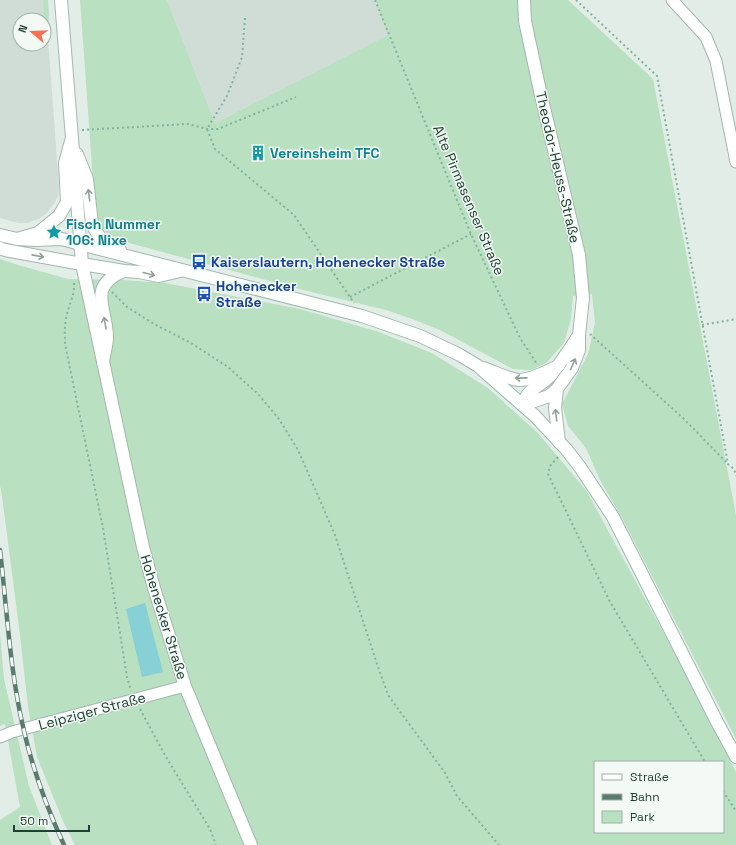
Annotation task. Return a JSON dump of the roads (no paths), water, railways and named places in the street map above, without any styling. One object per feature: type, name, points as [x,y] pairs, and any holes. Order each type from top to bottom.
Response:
[{"type":"main road","name":"Hohenecker Straße","points":[[61,0],[82,264],[143,548],[185,686],[251,845]]},
{"type":"main road","name":"Theodor-Heuss-Straße","points":[[523,405],[549,396],[557,389],[572,368],[584,333],[583,298],[579,255],[525,21],[524,0]]},
{"type":"main road","points":[[17,239],[38,233],[59,216],[67,202],[66,163],[71,136]]},
{"type":"main road","points":[[71,136],[87,179],[92,224],[100,238],[132,257]]},
{"type":"main road","points":[[0,235],[17,239],[62,239],[362,316],[420,336],[460,355],[478,366],[535,416],[562,445],[580,467],[613,517],[736,757]]},
{"type":"main road","points":[[0,248],[82,264],[159,276],[181,270]]},
{"type":"main road","points":[[103,362],[107,337],[102,306],[102,292],[108,280],[124,271]]},
{"type":"main road","name":"Theodor-Heuss-Straße","points":[[523,405],[525,398],[532,389],[548,377],[584,333]]},
{"type":"main road","points":[[478,366],[519,380],[526,379],[558,366]]},
{"type":"main road","points":[[557,389],[555,408],[562,445]]},
{"type":"street","points":[[672,0],[706,37],[716,61],[736,162]]},
{"type":"street","name":"Leipziger Straße","points":[[0,737],[12,732],[185,686]]},
{"type":"water","points":[[145,603],[163,672],[142,677],[126,609]]},
{"type":"railway","points":[[0,550],[9,641],[19,709],[41,789],[64,845]]},
{"type":"place","name":"Vereinsheim TFC","points":[[258,153]]},
{"type":"place","name":"Fisch Nummer 106: Nixe","points":[[54,232]]},
{"type":"place","name":"Kaiserslautern, Hohenecker Straße","points":[[199,262]]},
{"type":"place","name":"Hohenecker Straße","points":[[204,294]]}]
